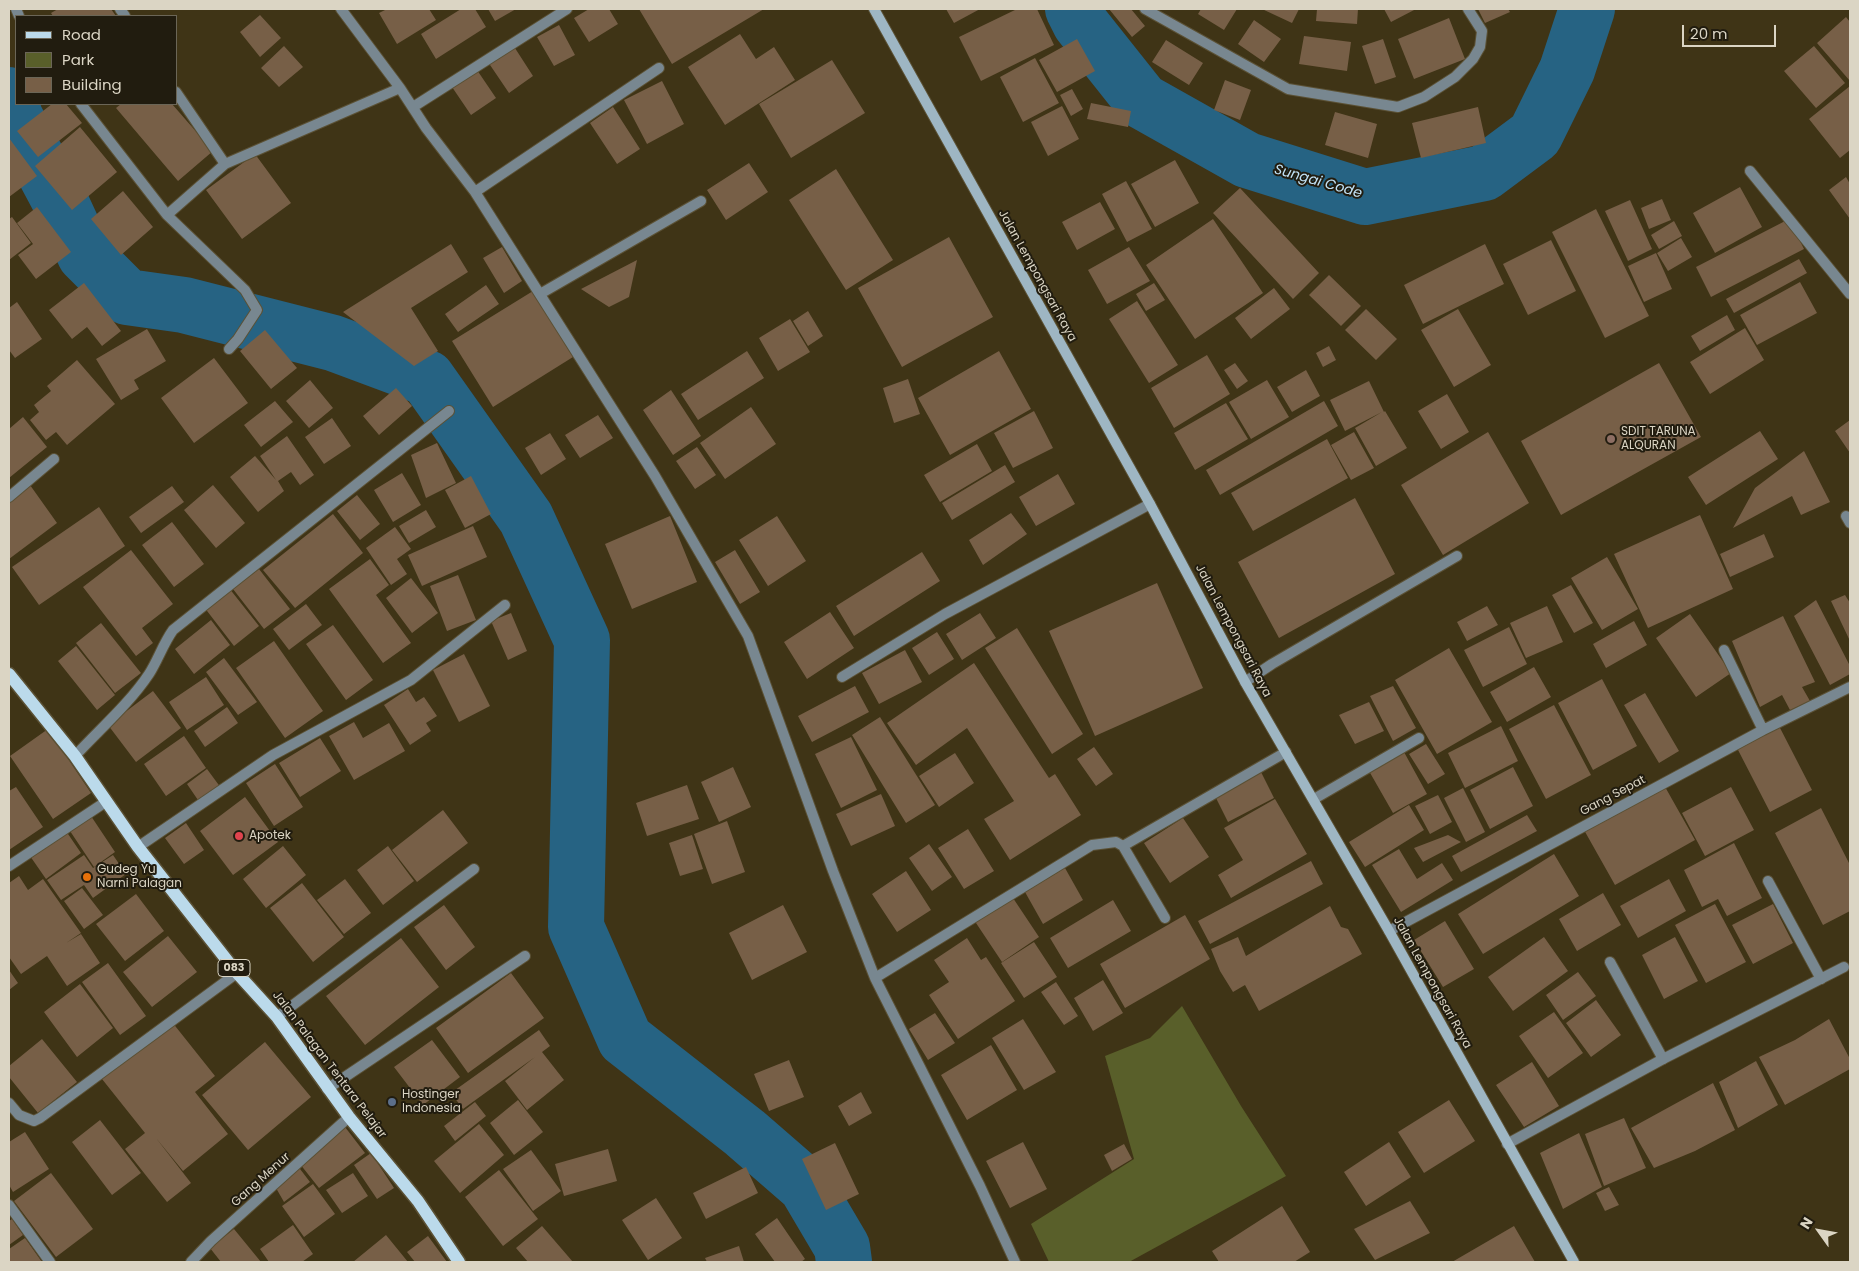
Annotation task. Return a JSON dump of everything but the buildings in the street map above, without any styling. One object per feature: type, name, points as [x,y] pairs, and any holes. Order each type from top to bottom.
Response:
[{"type":"main road","name":"Jalan Lempongsari Raya","points":[[874,9],[1150,504],[1245,682],[1389,931],[1574,1262]]},
{"type":"main road","name":"Jalan Palagan Tentara Pelajar","points":[[9,674],[75,756],[138,847],[237,973],[277,1017],[349,1118],[418,1201],[459,1262]]},
{"type":"street","points":[[341,9],[400,88],[426,128],[475,192],[655,476],[748,636],[830,862],[875,978],[980,1186],[1015,1262]]},
{"type":"street","points":[[413,107],[567,9]]},
{"type":"street","points":[[1145,9],[1288,89],[1398,107],[1424,97],[1454,77],[1473,59],[1480,46],[1482,31],[1468,9]]},
{"type":"street","points":[[475,192],[659,68]]},
{"type":"street","points":[[167,215],[225,164],[400,88]]},
{"type":"street","points":[[178,95],[225,164]]},
{"type":"street","points":[[82,105],[167,215],[245,290],[257,310],[230,349]]},
{"type":"street","points":[[1750,171],[1850,294]]},
{"type":"street","points":[[540,294],[700,201]]},
{"type":"street","points":[[75,756],[137,691],[150,672],[164,641],[173,630],[449,411]]},
{"type":"street","points":[[9,497],[54,458]]},
{"type":"street","points":[[842,677],[945,614],[1150,504]]},
{"type":"street","points":[[1245,682],[1272,664],[1457,556]]},
{"type":"street","points":[[138,847],[273,755],[411,680],[505,605]]},
{"type":"street","points":[[1724,650],[1763,730]]},
{"type":"street","name":"Gang Sepat","points":[[1389,931],[1763,730],[1850,687]]},
{"type":"street","points":[[1314,799],[1419,738]]},
{"type":"street","points":[[1123,846],[1286,752]]},
{"type":"street","points":[[9,866],[107,801]]},
{"type":"street","points":[[875,978],[1092,845],[1116,842],[1123,846],[1165,918]]},
{"type":"street","points":[[277,1017],[474,869]]},
{"type":"street","points":[[1768,881],[1821,980]]},
{"type":"street","points":[[327,1089],[525,956]]},
{"type":"street","points":[[1610,962],[1663,1059]]},
{"type":"street","points":[[1507,1144],[1663,1059],[1844,967]]},
{"type":"street","points":[[9,1103],[19,1115],[34,1121],[40,1118],[237,973]]},
{"type":"street","name":"Gang Menur","points":[[191,1262],[211,1241],[349,1118]]},
{"type":"street","points":[[9,1205],[50,1262]]},
{"type":"green space","points":[[1182,1006],[1241,1106],[1286,1176],[1129,1262],[1049,1262],[1031,1224],[1134,1159],[1105,1056],[1150,1038]]},
{"type":"waterway","name":"Sungai Code","points":[[1073,9],[1080,23],[1142,101],[1247,160],[1365,197],[1484,173],[1535,135],[1567,70],[1587,9]]},
{"type":"waterway","points":[[9,95],[15,117],[61,203],[85,255],[127,297],[184,305],[333,343],[427,378],[526,518],[582,640],[576,927],[625,1039],[745,1133],[806,1186],[842,1247],[844,1262]]},
{"type":"place","name":"SDIT TARUNA ALQURAN","points":[[1611,439]]},
{"type":"place","name":"Apotek","points":[[239,836]]},
{"type":"place","name":"Gudeg Yu Narni Palagan","points":[[87,877]]},
{"type":"place","name":"Hostinger Indonesia","points":[[392,1102]]}]
